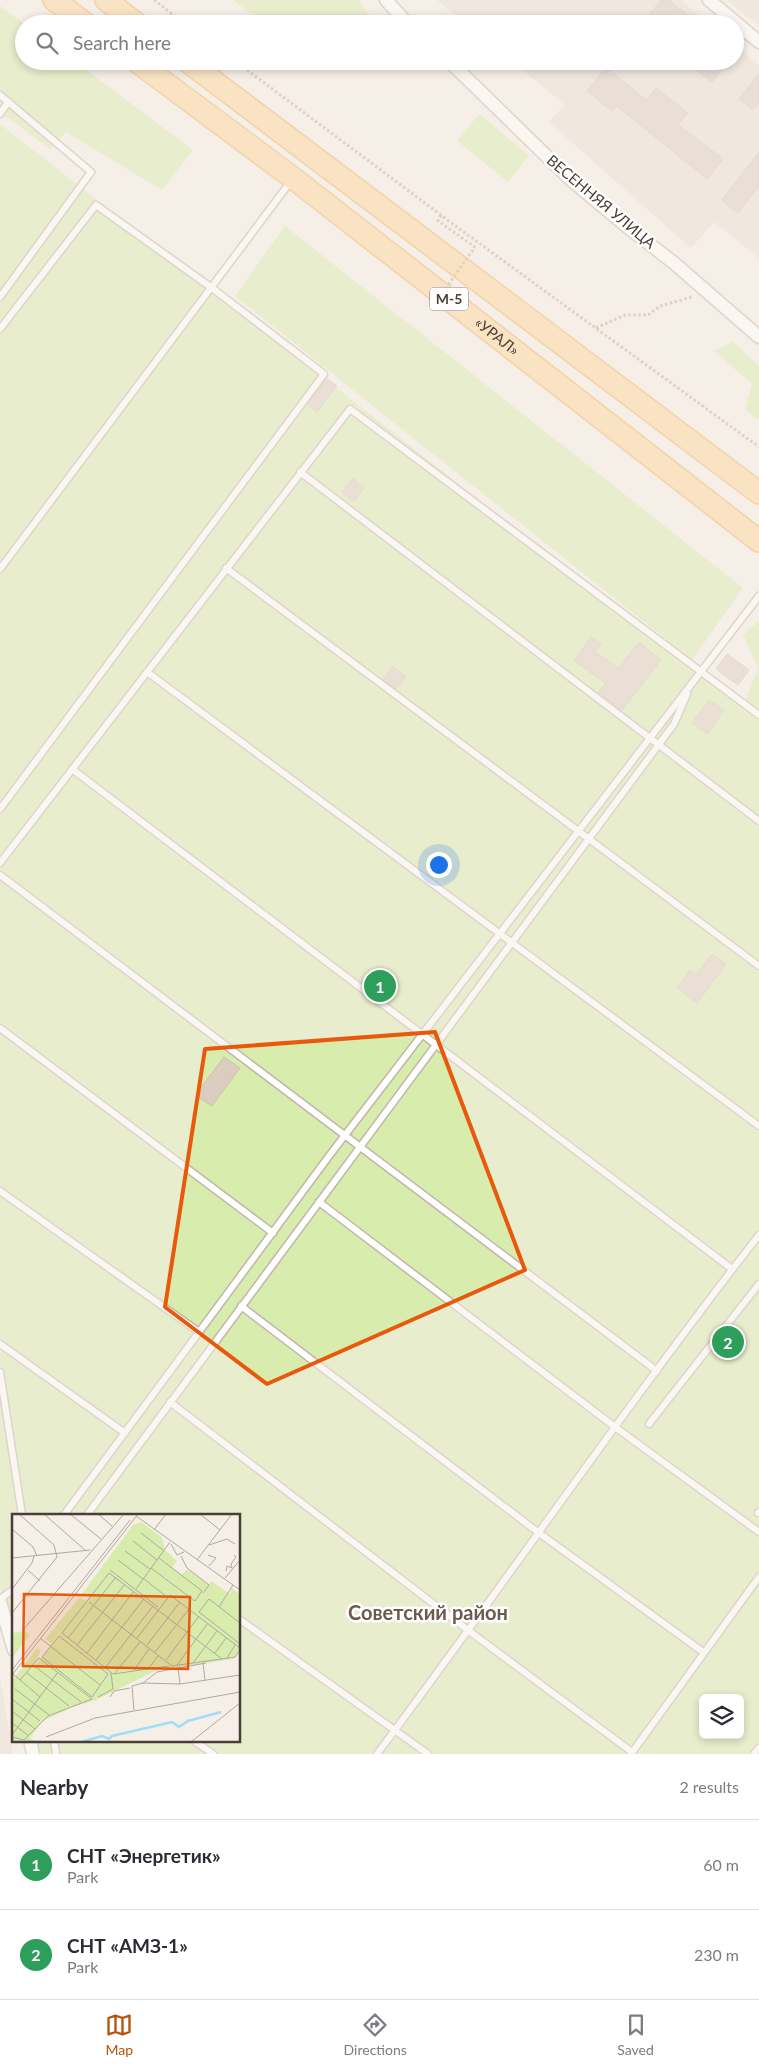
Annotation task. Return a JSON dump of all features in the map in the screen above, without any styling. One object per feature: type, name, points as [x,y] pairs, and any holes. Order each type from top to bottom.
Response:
[{"type":"main road","points":[[54,0],[74,15]]},
{"type":"main road","points":[[106,0],[125,15]]},
{"type":"main road","name":"«УРАЛ»","points":[[148,70],[293,178],[759,541]]},
{"type":"main road","name":"М-5","points":[[199,70],[759,493]]},
{"type":"street","points":[[386,0],[400,15]]},
{"type":"street","points":[[710,0],[728,15]]},
{"type":"street","points":[[744,29],[759,42]]},
{"type":"street","name":"ВЕСЕННЯЯ УЛИЦА","points":[[458,70],[570,179],[674,263],[759,337]]},
{"type":"street","points":[[0,1601],[9,1644]]},
{"type":"lane","points":[[0,95],[91,172],[0,297]]},
{"type":"lane","points":[[0,114],[8,102]]},
{"type":"lane","points":[[0,569],[293,178]]},
{"type":"lane","points":[[0,329],[96,205],[212,288],[324,374],[0,809]]},
{"type":"lane","points":[[0,863],[350,409],[759,715]]},
{"type":"lane","points":[[300,472],[759,821]]},
{"type":"lane","points":[[226,568],[759,966]]},
{"type":"lane","points":[[65,1514],[272,1232],[759,596]]},
{"type":"lane","points":[[147,672],[759,1126]]},
{"type":"lane","points":[[90,1514],[241,1306],[674,724],[691,684]]},
{"type":"lane","points":[[72,769],[732,1269]]},
{"type":"lane","points":[[0,875],[657,1371]]},
{"type":"lane","points":[[0,1028],[272,1232]]},
{"type":"lane","points":[[0,1191],[199,1332]]},
{"type":"lane","points":[[319,1202],[615,1426],[759,1532]]},
{"type":"lane","points":[[377,1754],[469,1631],[615,1426],[759,1235]]},
{"type":"lane","points":[[649,1424],[759,1284]]},
{"type":"lane","points":[[241,1306],[539,1533],[703,1652]]},
{"type":"lane","points":[[0,1344],[125,1433]]},
{"type":"lane","points":[[0,1372],[22,1514]]},
{"type":"lane","points":[[170,1402],[631,1753],[759,1577]]},
{"type":"lane","points":[[0,1601],[12,1591]]},
{"type":"lane","points":[[240,1620],[428,1754]]},
{"type":"lane","points":[[196,1742],[212,1754]]},
{"type":"lane","points":[[754,1754],[759,1748]]},
{"type":"path","points":[[154,0],[173,15]]},
{"type":"path","points":[[248,70],[441,215],[759,447]]},
{"type":"path","points":[[434,305],[475,247],[438,221],[441,215]]},
{"type":"path","points":[[596,328],[625,315],[648,315],[660,306],[707,292]]},
{"type":"highlighted area","points":[[435,1032],[525,1270],[267,1384],[165,1307],[205,1049]]},
{"type":"shaded area","points":[[437,0],[681,0],[699,15],[455,15]]},
{"type":"shaded area","points":[[727,0],[759,0],[759,26]]},
{"type":"shaded area","points":[[744,52],[759,65],[759,258],[714,222],[691,248],[549,122],[565,105],[523,70],[744,70]]},
{"type":"shaded area","points":[[0,1677],[13,1754],[0,1754]]},
{"type":"green space","points":[[233,0],[358,0],[370,15],[252,15]]},
{"type":"green space","points":[[0,6],[15,17],[15,70],[86,70],[193,150],[162,190],[66,132],[50,149],[0,112]]},
{"type":"green space","points":[[479,114],[529,155],[508,182],[457,141]]},
{"type":"green space","points":[[0,124],[743,707],[758,668],[743,635],[759,621],[759,1754],[29,1754],[27,1742],[240,1742],[240,1514],[12,1514],[12,1654],[0,1586]]},
{"type":"green space","points":[[285,226],[743,588],[692,660],[235,296]]},
{"type":"green space","points":[[733,342],[759,366],[759,420],[745,409],[752,384],[714,351]]},
{"type":"building","points":[[661,0],[669,0],[688,15],[649,15]]},
{"type":"building","points":[[604,70],[610,70],[646,100],[656,88],[688,113],[678,125],[723,159],[707,179],[617,106],[612,111],[587,91]]},
{"type":"building","points":[[697,70],[721,70],[712,82]]},
{"type":"building","points":[[759,73],[759,103],[753,110],[739,99]]},
{"type":"building","points":[[759,152],[759,186],[738,213],[722,200]]},
{"type":"building","points":[[327,379],[337,386],[317,412],[308,404]]},
{"type":"building","points":[[353,478],[364,488],[354,501],[342,492]]},
{"type":"building","points":[[591,637],[601,644],[595,652],[618,668],[639,642],[661,660],[622,710],[598,692],[606,683],[574,661]]},
{"type":"building","points":[[727,654],[749,670],[738,685],[716,669]]},
{"type":"building","points":[[393,666],[406,677],[396,689],[383,679]]},
{"type":"building","points":[[709,700],[724,710],[708,734],[692,723]]},
{"type":"building","points":[[712,954],[726,964],[697,1003],[677,988],[690,970],[696,975]]},
{"type":"building","points":[[224,1057],[240,1068],[212,1106],[195,1095]]},
{"type":"place","name":"СНТ «Энергетик»","points":[[380,986]]},
{"type":"place","name":"СНТ «АМЗ-1»","points":[[728,1342]]},
{"type":"district","name":"Советский район","points":[[428,1613]]}]
